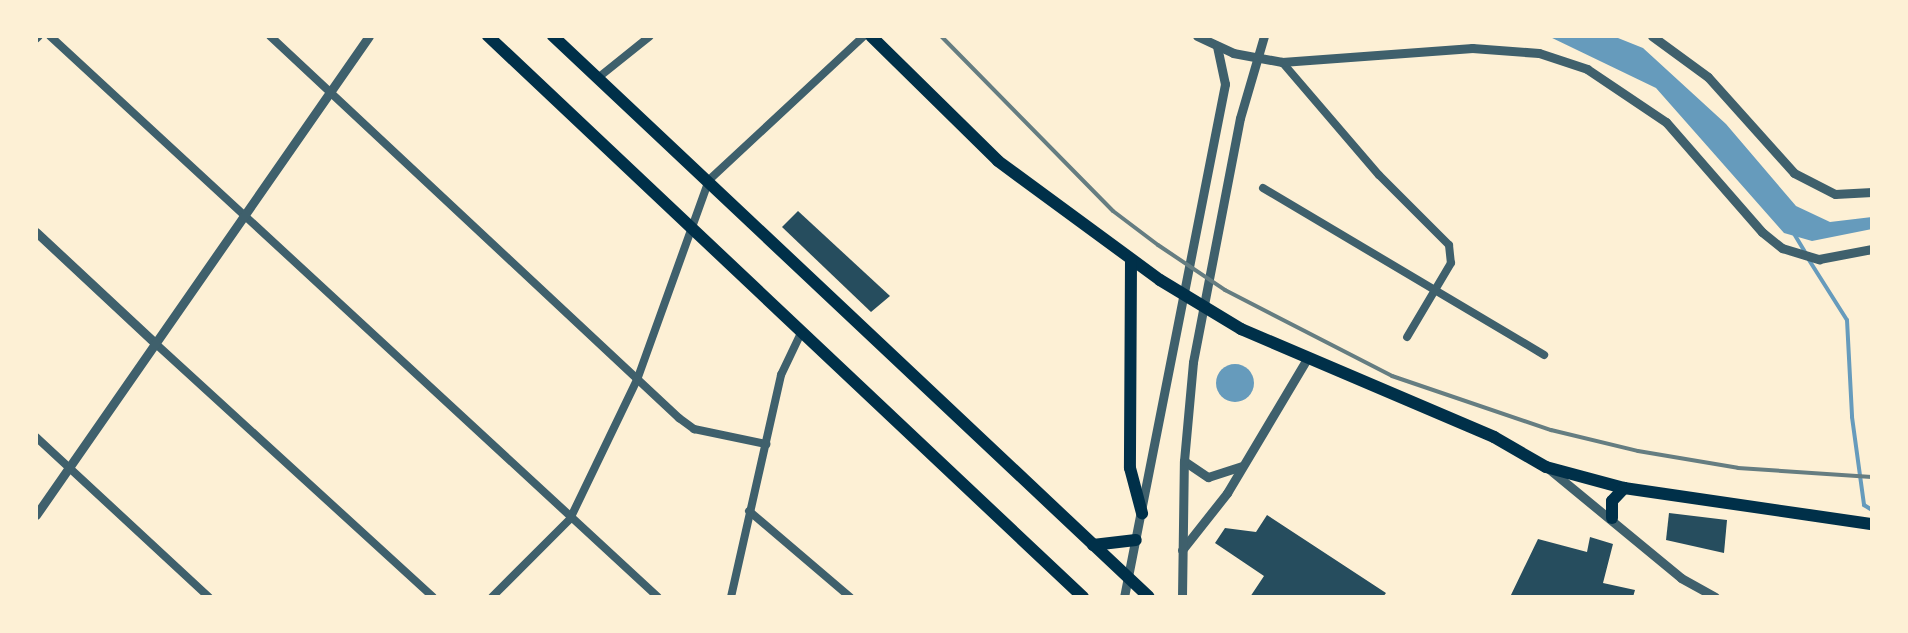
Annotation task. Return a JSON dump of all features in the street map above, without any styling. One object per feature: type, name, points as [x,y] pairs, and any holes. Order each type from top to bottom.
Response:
[{"type":"main road","points":[[488,36],[1083,597]]},
{"type":"main road","points":[[553,36],[1149,597]]},
{"type":"main road","points":[[871,36],[963,132],[1131,260],[1241,329],[1494,437],[1546,467],[1624,488],[1872,524]]},
{"type":"main road","points":[[1131,260],[1130,468],[1142,513]]},
{"type":"main road","points":[[1612,518],[1612,501],[1624,488]]},
{"type":"main road","points":[[1092,545],[1136,540]]},
{"type":"street","points":[[50,36],[658,597]]},
{"type":"street","points":[[270,36],[637,380],[694,429],[766,444]]},
{"type":"street","points":[[36,515],[245,219],[369,36]]},
{"type":"street","points":[[599,77],[650,36]]},
{"type":"street","points":[[492,597],[570,519],[637,380],[690,224],[709,180],[864,36]]},
{"type":"street","points":[[1197,36],[1257,59],[1282,62],[1502,47],[1587,69],[1666,122],[1762,232],[1798,256],[1819,259],[1872,249]]},
{"type":"street","points":[[1652,36],[1708,77],[1794,173],[1835,194],[1872,192]]},
{"type":"street","points":[[1182,597],[1184,461],[1193,362],[1237,133],[1263,38]]},
{"type":"street","points":[[1124,597],[1130,579],[1225,84],[1217,46]]},
{"type":"street","points":[[1282,62],[1388,185],[1449,245],[1451,263],[1407,337]]},
{"type":"street","points":[[1263,188],[1544,355]]},
{"type":"street","points":[[36,232],[433,597]]},
{"type":"street","points":[[731,597],[781,375],[802,331]]},
{"type":"street","points":[[1182,550],[1227,493],[1308,357]]},
{"type":"street","points":[[36,437],[209,597]]},
{"type":"street","points":[[1184,461],[1208,477],[1241,466]]},
{"type":"street","points":[[1546,467],[1612,518],[1681,578],[1715,597]]},
{"type":"street","points":[[749,511],[850,597]]},
{"type":"water","points":[[1548,36],[1613,36],[1643,48],[1726,124],[1796,206],[1830,222],[1872,217],[1872,229],[1812,241],[1784,233],[1656,88]]},
{"type":"water","points":[[1235,364],[1248,370],[1254,383],[1248,396],[1235,402],[1222,396],[1216,383],[1222,370]]},
{"type":"building","points":[[798,211],[890,296],[871,312],[782,227]]},
{"type":"building","points":[[1669,513],[1727,520],[1724,553],[1666,540]]},
{"type":"building","points":[[1267,515],[1386,593],[1383,597],[1250,597],[1264,576],[1215,543],[1225,528],[1256,532]]},
{"type":"building","points":[[1590,537],[1613,544],[1603,583],[1635,590],[1633,597],[1510,597],[1538,539],[1587,552]]},
{"type":"waterway","points":[[1793,232],[1805,252]]},
{"type":"waterway","points":[[1809,260],[1847,320],[1852,417],[1864,505],[1872,510]]},
{"type":"railway","points":[[941,36],[1113,211],[1158,245],[1225,290],[1392,376],[1551,430],[1638,451],[1738,468],[1872,477]]}]
